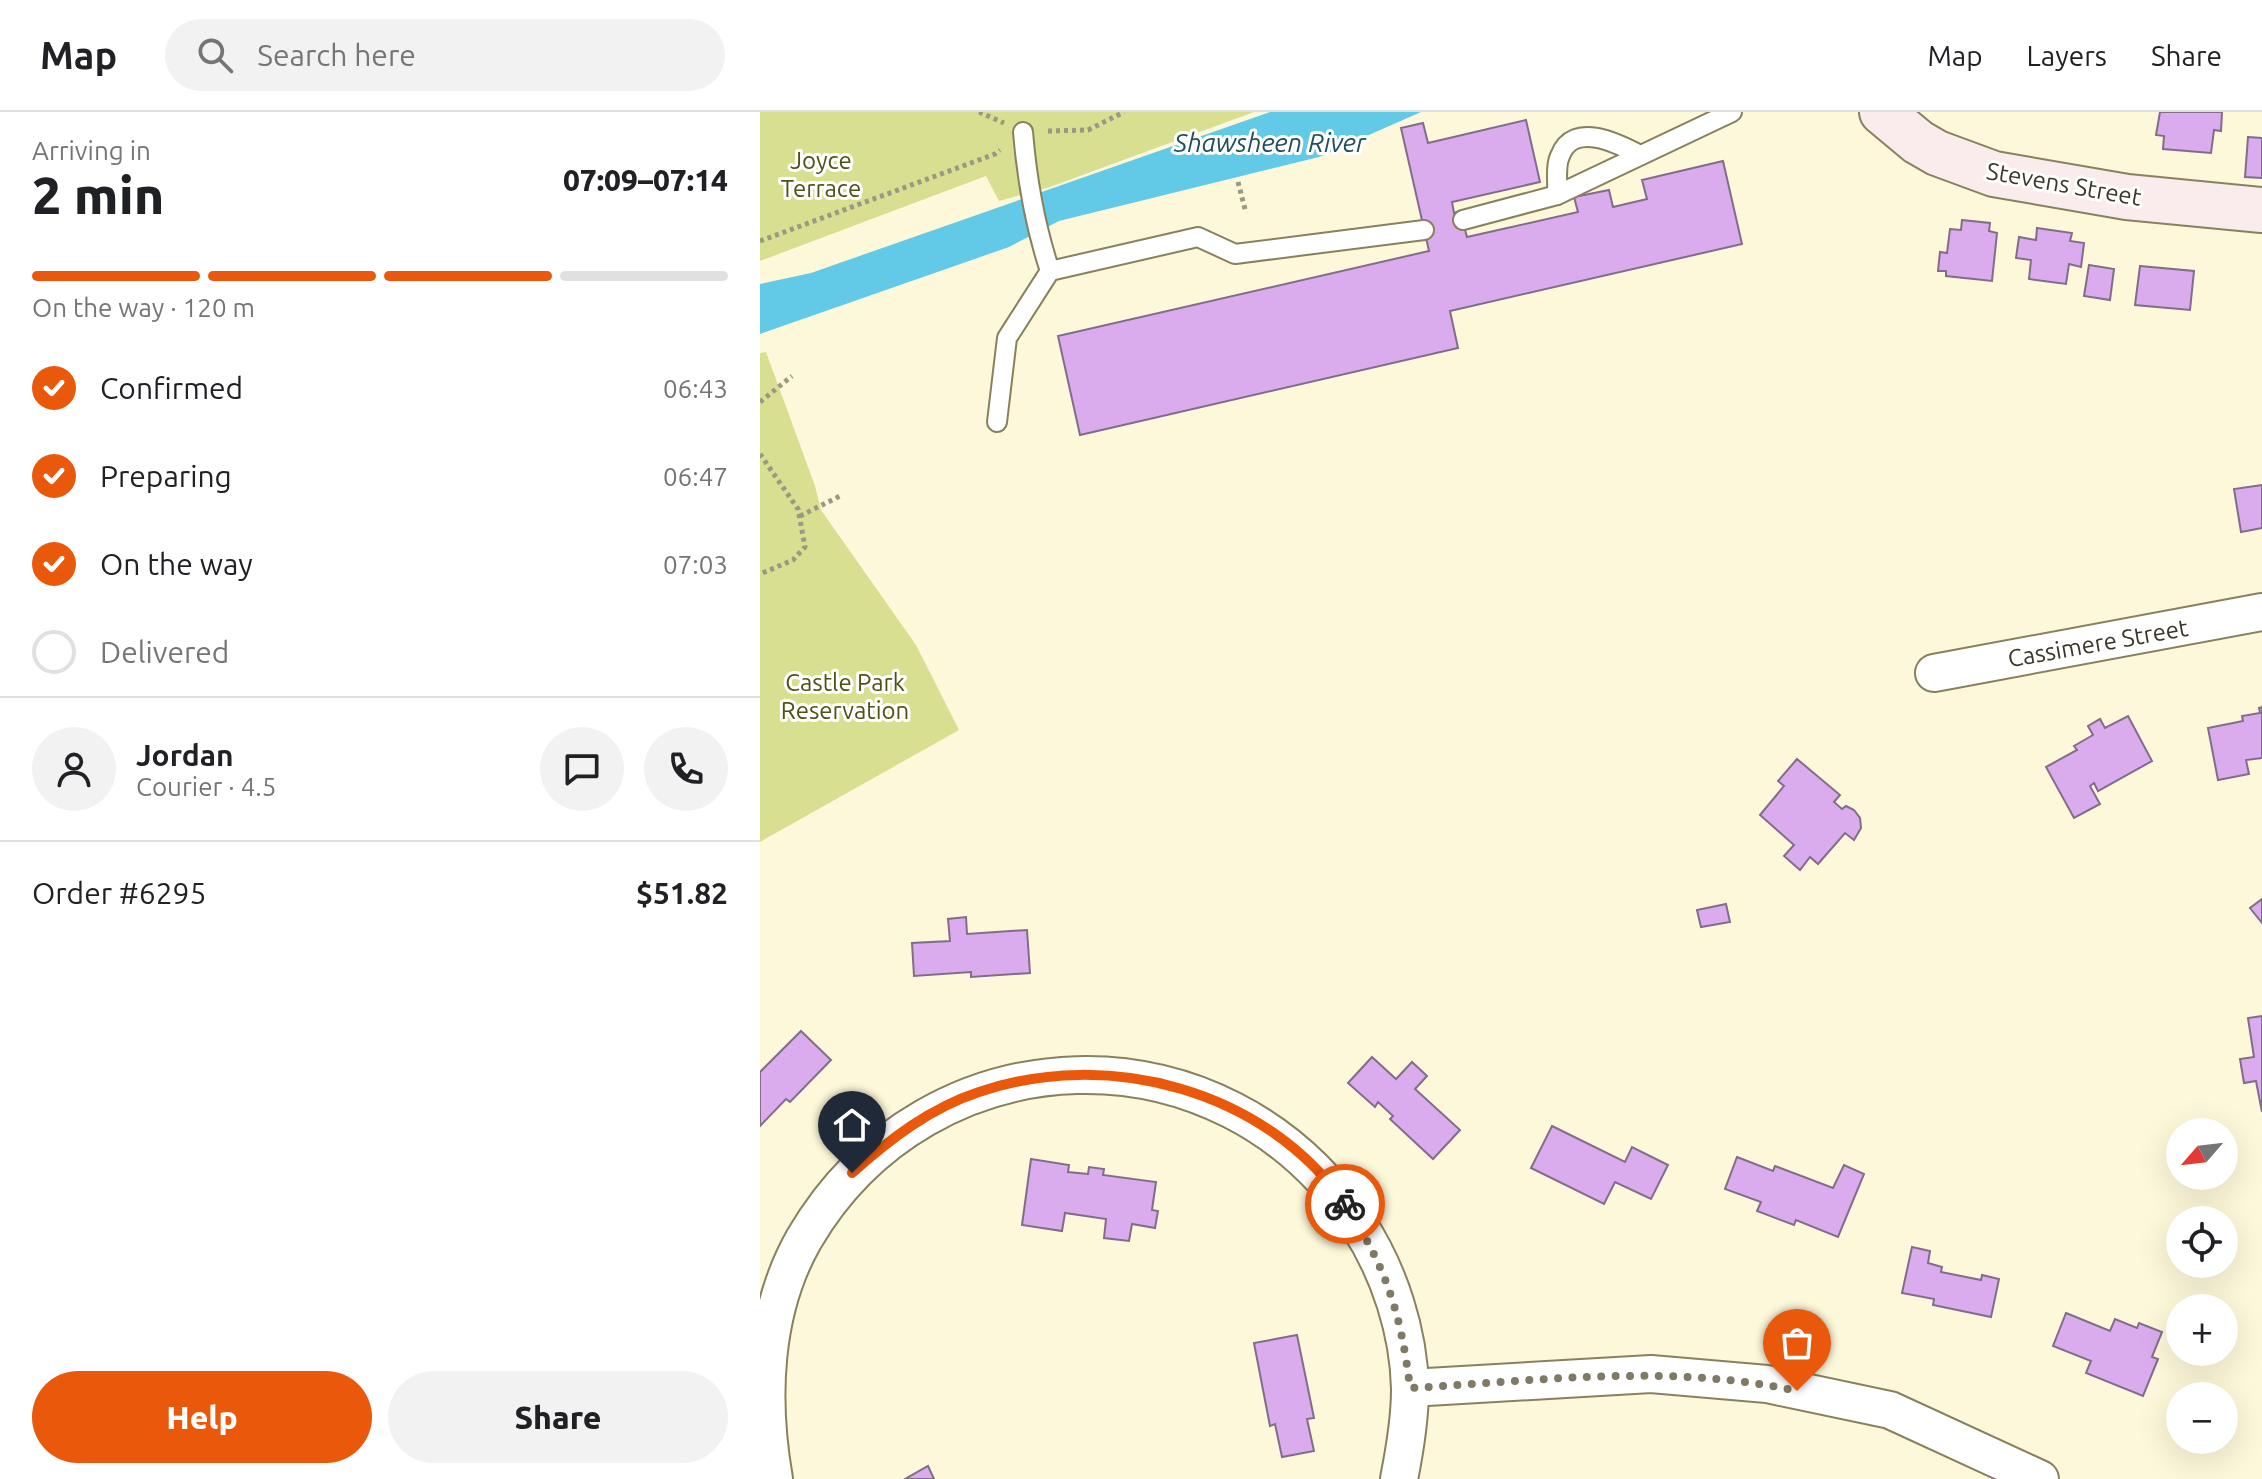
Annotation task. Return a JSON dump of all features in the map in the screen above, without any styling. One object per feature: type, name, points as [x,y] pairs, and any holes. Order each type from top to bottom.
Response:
[{"type":"main road","name":"Stevens Street","points":[[1882,112],[1918,142],[1937,153],[1994,174],[2127,197],[2262,210]]},
{"type":"street","name":"Cassimere Street","points":[[1934,673],[2262,612]]},
{"type":"street","points":[[774,1479],[768,1455],[763,1404],[765,1353],[776,1304],[794,1256],[820,1212],[852,1173],[889,1140],[921,1119],[978,1092],[1027,1078],[1077,1073],[1128,1076],[1178,1087],[1225,1105],[1269,1130],[1298,1154],[1342,1200],[1370,1242],[1394,1301],[1404,1337],[1410,1388],[1407,1439],[1399,1479]]},
{"type":"street","points":[[1410,1388],[1651,1374],[1767,1384],[1890,1410],[2040,1479]]},
{"type":"lane","points":[[1463,220],[1557,195],[1732,112]]},
{"type":"lane","points":[[1023,132],[1026,177],[1050,271]]},
{"type":"lane","points":[[1557,195],[1560,155],[1571,142],[1586,137],[1610,139],[1640,155]]},
{"type":"lane","points":[[997,422],[1007,338],[1050,271],[1198,237],[1235,254],[1424,230]]},
{"type":"path","points":[[760,241],[995,154],[1023,132],[1088,130],[1124,112]]},
{"type":"path","points":[[1238,182],[1246,213]]},
{"type":"path","points":[[760,402],[792,376]]},
{"type":"path","points":[[760,454],[791,497],[800,516],[805,547],[793,560],[760,574]]},
{"type":"path","points":[[800,516],[840,496]]},
{"type":"green space","name":"Joyce Terrace","points":[[760,112],[1254,112],[1050,187],[999,201],[986,176],[760,261]]},
{"type":"green space","name":"Castle Park Reservation","points":[[766,352],[821,510],[916,645],[959,730],[760,842],[760,353]]},
{"type":"water","name":"Shawsheen River","points":[[1270,112],[1421,112],[1319,157],[1059,221],[1009,247],[760,334],[760,284],[811,273]]},
{"type":"building","points":[[2160,112],[2222,112],[2221,131],[2214,130],[2211,153],[2163,149],[2164,136],[2156,135]]},
{"type":"building","points":[[1526,120],[1540,182],[1452,202],[1454,213],[1460,211],[1467,237],[1578,212],[1574,197],[1609,190],[1613,207],[1647,199],[1642,180],[1723,161],[1742,244],[1450,311],[1458,348],[1080,435],[1058,336],[1429,251],[1401,128],[1423,123],[1428,143]]},
{"type":"building","points":[[2248,137],[2262,138],[2262,178],[2245,177]]},
{"type":"building","points":[[1962,220],[1990,223],[1989,231],[1997,233],[1992,281],[1946,276],[1946,271],[1938,271],[1940,252],[1947,253],[1950,229],[1961,230]]},
{"type":"building","points":[[2037,228],[2072,233],[2070,241],[2084,243],[2081,267],[2069,264],[2066,284],[2029,279],[2031,260],[2016,258],[2019,237],[2036,240]]},
{"type":"building","points":[[2089,265],[2114,269],[2110,300],[2084,296]]},
{"type":"building","points":[[2140,266],[2194,271],[2190,310],[2135,305]]},
{"type":"building","points":[[2262,485],[2262,528],[2241,532],[2234,489]]},
{"type":"building","points":[[2262,707],[2262,758],[2246,760],[2249,774],[2218,780],[2208,728],[2243,721],[2242,716],[2260,713],[2259,708]]},
{"type":"building","points":[[2128,716],[2152,761],[2098,791],[2094,783],[2090,786],[2100,804],[2074,818],[2046,767],[2077,750],[2074,746],[2093,735],[2088,726],[2100,719],[2105,728]]},
{"type":"building","points":[[1797,759],[1840,795],[1834,802],[1842,809],[1846,806],[1854,810],[1860,818],[1861,828],[1854,840],[1845,833],[1818,864],[1810,857],[1800,870],[1784,856],[1794,845],[1760,815],[1784,786],[1778,781]]},
{"type":"building","points":[[2262,899],[2262,923],[2250,908]]},
{"type":"building","points":[[1726,904],[1730,922],[1701,927],[1697,910]]},
{"type":"building","points":[[966,917],[967,934],[1027,930],[1030,973],[971,977],[971,972],[914,976],[912,943],[950,941],[948,919]]},
{"type":"building","points":[[2262,1016],[2262,1112],[2256,1081],[2244,1083],[2240,1059],[2254,1057],[2248,1018]]},
{"type":"building","points":[[801,1031],[831,1060],[790,1102],[786,1099],[760,1126],[760,1072]]},
{"type":"building","points":[[1372,1057],[1396,1079],[1412,1062],[1427,1076],[1415,1089],[1460,1130],[1433,1159],[1390,1119],[1393,1116],[1378,1102],[1375,1107],[1348,1083]]},
{"type":"building","points":[[1552,1126],[1625,1162],[1632,1147],[1668,1165],[1651,1199],[1615,1182],[1604,1204],[1531,1168]]},
{"type":"building","points":[[1737,1157],[1773,1171],[1775,1166],[1833,1188],[1844,1165],[1864,1174],[1838,1237],[1796,1220],[1794,1225],[1757,1211],[1761,1202],[1725,1189]]},
{"type":"building","points":[[1031,1159],[1069,1165],[1068,1172],[1088,1174],[1089,1167],[1104,1169],[1103,1175],[1156,1182],[1152,1210],[1158,1211],[1155,1228],[1132,1224],[1129,1241],[1104,1238],[1106,1219],[1065,1213],[1062,1231],[1022,1225]]},
{"type":"building","points":[[1912,1247],[1930,1251],[1928,1263],[1942,1267],[1941,1272],[1981,1280],[1982,1275],[1999,1279],[1991,1317],[1933,1305],[1934,1299],[1902,1293]]},
{"type":"building","points":[[2066,1313],[2110,1331],[2115,1319],[2137,1328],[2139,1323],[2162,1332],[2152,1357],[2158,1359],[2143,1396],[2086,1373],[2091,1361],[2053,1346]]},
{"type":"building","points":[[1297,1335],[1314,1418],[1307,1419],[1314,1451],[1282,1457],[1275,1424],[1270,1426],[1254,1343]]},
{"type":"building","points":[[928,1466],[934,1479],[905,1479]]},
{"type":"way so far","points":[[1345,1204],[1370,1242],[1390,1289],[1404,1337],[1410,1388],[1651,1374],[1767,1384],[1797,1391]]},
{"type":"route","points":[[852,1173],[889,1140],[932,1112],[978,1092],[1027,1078],[1077,1073],[1128,1076],[1178,1087],[1225,1105],[1269,1130],[1308,1162],[1345,1204]]}]
